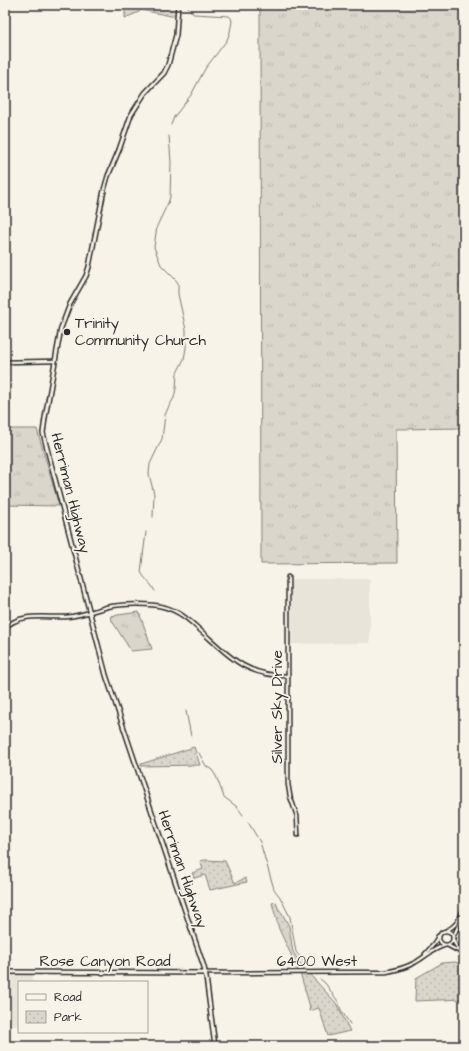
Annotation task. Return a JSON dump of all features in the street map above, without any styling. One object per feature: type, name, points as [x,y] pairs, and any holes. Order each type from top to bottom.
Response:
[{"type":"main road","name":"Herriman Highway","points":[[178,5],[177,29],[173,50],[168,65],[164,73],[145,93],[130,115],[119,150],[108,176],[91,262],[86,276],[70,304],[58,339],[44,418],[43,433],[106,675],[206,973],[215,1046]]},
{"type":"main road","name":"Rose Canyon Road","points":[[5,972],[206,973]]},
{"type":"street","points":[[5,362],[55,361]]},
{"type":"street","name":"Silver Sky Drive","points":[[288,578],[288,785],[297,816],[298,835]]},
{"type":"street","points":[[5,628],[18,619],[24,618],[69,617],[122,605],[153,605],[170,609],[185,616],[239,664],[264,674],[288,676]]},
{"type":"street","points":[[463,954],[439,942],[439,935],[443,931],[452,928],[455,925],[464,907]]},
{"type":"street","points":[[446,945],[450,943],[453,938],[464,914]]},
{"type":"street","points":[[447,930],[451,932],[455,944],[463,954]]},
{"type":"street","name":"6400 West","points":[[425,955],[439,935]]},
{"type":"street","name":"6400 West","points":[[206,973],[386,972],[406,967],[437,948],[446,945]]},
{"type":"shaded area","points":[[294,579],[370,579],[370,643],[291,644],[291,582]]},
{"type":"shaded area","points":[[5,974],[33,975],[33,981],[18,981],[18,1026],[5,1026]]},
{"type":"green space","points":[[125,5],[176,5],[176,17],[141,10],[125,18]]},
{"type":"green space","points":[[260,5],[464,5],[464,428],[396,429],[397,563],[261,564]]},
{"type":"green space","points":[[5,429],[37,429],[59,506],[5,505]]},
{"type":"green space","points":[[139,612],[152,649],[131,651],[112,621],[111,616]]},
{"type":"green space","points":[[194,747],[200,765],[141,766],[141,764]]},
{"type":"green space","points":[[200,861],[225,861],[235,883],[245,878],[247,882],[210,890],[205,875],[194,878],[192,873],[203,869]]},
{"type":"green space","points":[[276,902],[289,926],[293,952],[303,967],[336,1003],[350,1031],[328,1036],[319,1008],[309,1011],[310,1007],[301,976],[279,929],[272,903]]},
{"type":"green space","points":[[455,962],[464,965],[464,999],[415,1001],[416,978],[442,963]]},
{"type":"waterway","points":[[171,125],[174,117],[191,95],[205,69],[227,40],[232,21],[229,16],[194,14],[187,5]]},
{"type":"waterway","points":[[153,517],[154,494],[149,474],[150,464],[162,439],[165,415],[174,398],[177,373],[184,359],[186,348],[186,330],[178,294],[178,283],[161,265],[154,247],[157,226],[170,197],[171,162],[169,136]]},
{"type":"waterway","points":[[146,532],[141,572],[155,591]]},
{"type":"waterway","points":[[186,711],[191,736]]},
{"type":"waterway","points":[[199,753],[206,766],[212,770],[216,776],[224,797],[237,807],[243,815]]},
{"type":"waterway","points":[[248,822],[260,842],[274,889],[280,897],[290,917],[296,952],[306,964]]},
{"type":"waterway","points":[[320,979],[325,983],[339,1003],[341,1010],[350,1024]]},
{"type":"place","name":"Trinity Community Church","points":[[67,332]]}]
